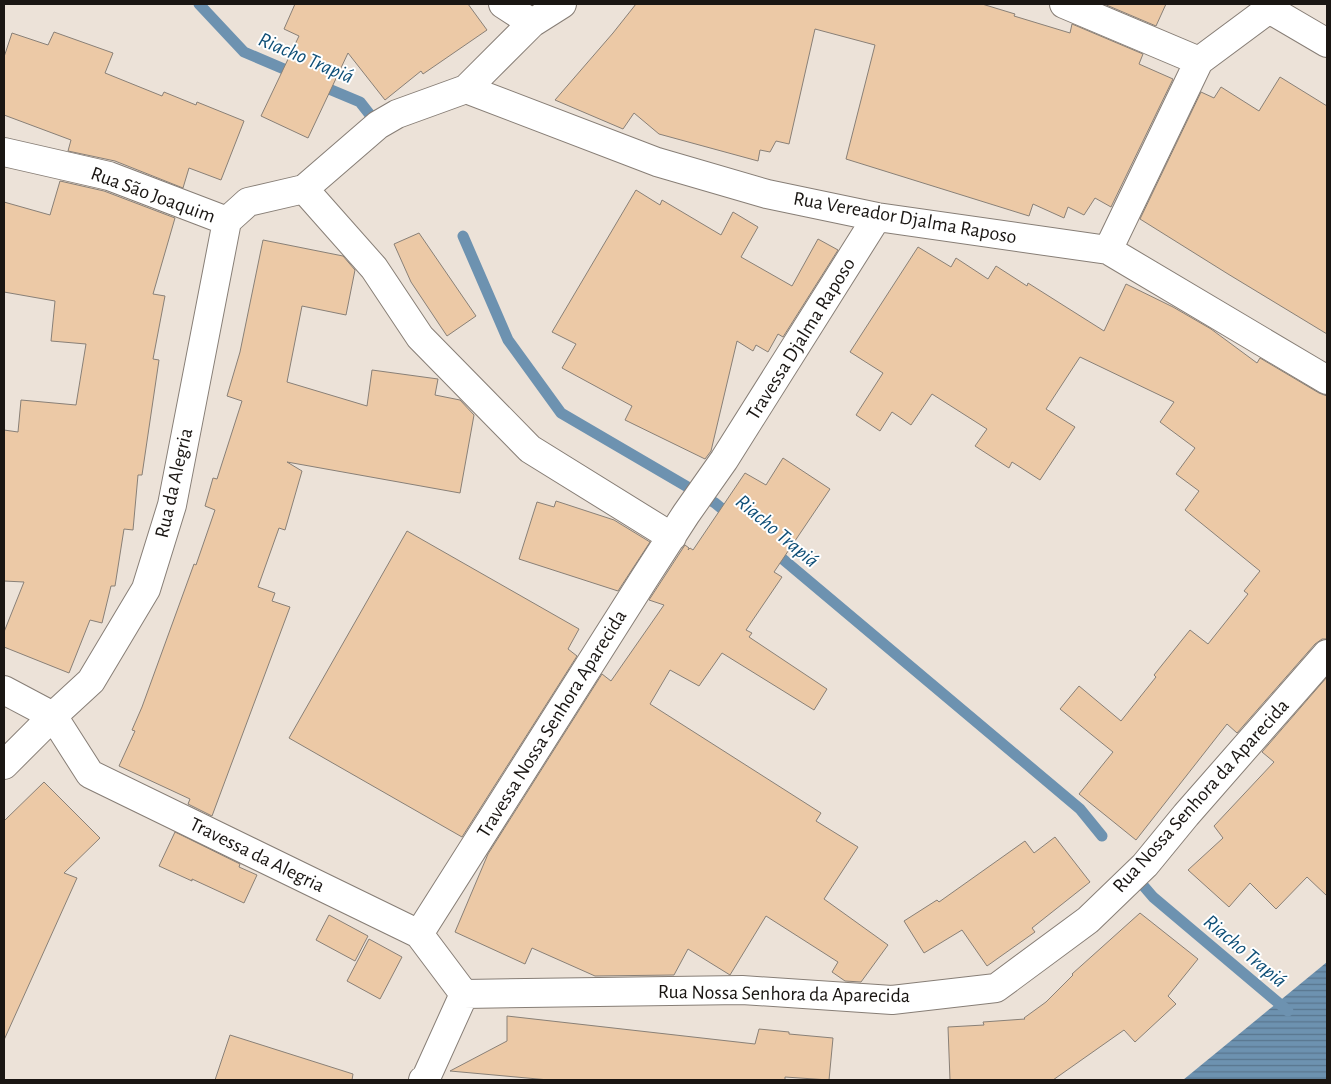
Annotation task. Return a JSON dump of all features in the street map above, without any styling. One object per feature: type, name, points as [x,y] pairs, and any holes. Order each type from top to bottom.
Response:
[{"type":"street","points":[[502,4],[532,23]]},
{"type":"street","name":"Rua São Joaquim","points":[[4,152],[109,176],[227,221],[248,202],[304,189],[378,125],[397,114],[466,89],[532,23],[562,4]]},
{"type":"street","points":[[1064,4],[1199,61]]},
{"type":"street","points":[[1108,250],[1199,61],[1270,6],[1327,43]]},
{"type":"street","name":"Rua Vereador Djalma Raposo","points":[[466,89],[657,162],[767,194],[877,217],[1108,250],[1327,380]]},
{"type":"street","points":[[304,189],[374,268],[420,337],[530,449],[672,537]]},
{"type":"street","name":"Travessa Djalma Raposo","points":[[686,514],[724,460],[877,217]]},
{"type":"street","name":"Rua da Alegria","points":[[4,764],[91,682],[146,589],[172,505],[227,221]]},
{"type":"street","name":"Travessa Nossa Senhora Aparecida","points":[[419,934],[686,514]]},
{"type":"street","name":"Rua Nossa Senhora da Aparecida","points":[[464,994],[742,990],[892,1000],[996,988],[1088,920],[1145,865],[1186,815],[1327,654]]},
{"type":"street","points":[[4,690],[53,716]]},
{"type":"street","name":"Travessa da Alegria","points":[[53,716],[90,774],[419,934],[464,994]]},
{"type":"street","points":[[423,1080],[426,1078],[464,994]]},
{"type":"water","points":[[1327,962],[1327,1080],[1183,1080]]},
{"type":"building","points":[[295,4],[468,4],[487,30],[423,74],[421,71],[385,100],[348,53],[308,138],[261,116],[299,36],[284,29]]},
{"type":"building","points":[[636,4],[982,4],[1070,33],[1072,24],[1143,54],[1139,64],[1173,79],[1111,207],[1095,198],[1084,215],[1068,207],[1064,218],[1033,204],[1029,216],[846,159],[875,45],[815,29],[789,144],[776,141],[770,152],[760,150],[758,161],[659,134],[634,113],[623,129],[555,100]]},
{"type":"building","points":[[1104,4],[1166,4],[1156,26]]},
{"type":"building","points":[[54,32],[113,53],[105,73],[162,96],[164,92],[196,105],[197,102],[244,121],[221,180],[189,168],[183,188],[115,161],[68,151],[71,140],[4,115],[4,57],[12,33],[48,45]]},
{"type":"building","points":[[1280,77],[1327,106],[1327,334],[1140,219],[1201,92],[1214,98],[1221,87],[1259,111]]},
{"type":"building","points":[[60,181],[104,191],[175,218],[153,294],[165,296],[153,359],[159,360],[142,475],[138,475],[133,530],[124,529],[115,586],[111,586],[102,623],[90,620],[69,673],[4,647],[4,632],[24,582],[4,581],[4,430],[18,432],[21,400],[76,405],[86,344],[51,341],[55,301],[4,292],[4,202],[50,215]]},
{"type":"building","points":[[636,190],[660,205],[662,200],[721,235],[733,212],[758,227],[741,257],[792,286],[818,239],[838,250],[783,337],[778,334],[768,352],[756,345],[753,351],[737,341],[711,451],[705,459],[625,420],[632,406],[562,368],[576,344],[552,332]]},
{"type":"building","points":[[419,233],[476,316],[447,336],[411,282],[394,244]]},
{"type":"building","points":[[263,240],[343,256],[355,270],[346,315],[302,306],[287,382],[367,406],[372,370],[438,379],[435,395],[460,400],[474,415],[460,493],[287,462],[302,471],[285,530],[279,528],[258,587],[275,593],[272,601],[290,607],[212,816],[188,804],[190,799],[119,766],[135,731],[132,730],[194,564],[196,565],[215,510],[205,506],[213,478],[217,479],[242,401],[227,396],[240,352]]},
{"type":"building","points":[[918,247],[951,267],[956,258],[988,279],[996,266],[1027,286],[1028,283],[1104,331],[1126,284],[1173,307],[1211,329],[1257,363],[1260,358],[1327,396],[1327,639],[1322,639],[1315,644],[1237,733],[1227,724],[1136,840],[1079,794],[1113,752],[1060,709],[1079,686],[1121,721],[1190,630],[1208,644],[1248,594],[1244,591],[1260,571],[1185,510],[1199,491],[1176,474],[1195,448],[1160,422],[1174,402],[1080,357],[1046,409],[1075,427],[1040,480],[1012,462],[1009,468],[975,446],[987,429],[932,394],[911,425],[892,412],[880,431],[856,415],[883,373],[850,352]]},
{"type":"building","points":[[783,458],[830,489],[774,572],[782,577],[746,630],[752,633],[749,637],[827,689],[814,710],[722,653],[699,686],[670,670],[650,704],[821,813],[816,821],[858,847],[824,899],[888,945],[861,982],[845,981],[832,972],[838,962],[766,916],[730,975],[688,949],[674,975],[595,976],[532,948],[525,964],[455,932],[488,854],[602,674],[611,681],[664,605],[649,600],[685,545],[689,548],[688,550],[690,548],[693,550],[745,473],[766,485]]},
{"type":"building","points":[[556,501],[614,520],[650,542],[618,591],[519,559],[537,502],[554,507]]},
{"type":"building","points":[[407,531],[579,629],[568,649],[577,656],[462,837],[289,738]]},
{"type":"building","points":[[1327,677],[1327,896],[1307,877],[1276,909],[1250,883],[1229,907],[1188,870],[1223,838],[1214,826],[1274,762],[1262,752]]},
{"type":"building","points":[[44,782],[100,838],[64,873],[77,878],[4,1040],[4,821]]},
{"type":"building","points":[[175,832],[240,864],[239,867],[257,875],[244,903],[159,866]]},
{"type":"building","points":[[1055,837],[1090,882],[1032,928],[1035,932],[987,966],[962,930],[924,953],[904,921],[937,900],[939,902],[1025,841],[1034,853]]},
{"type":"building","points":[[1140,913],[1198,959],[1168,996],[1176,1004],[1135,1042],[1124,1030],[1053,1080],[950,1080],[948,1027],[984,1025],[983,1022],[1025,1019],[1046,1002],[1072,974]]},
{"type":"building","points":[[329,915],[368,936],[355,961],[316,940]]},
{"type":"building","points":[[369,939],[402,957],[380,999],[347,981]]},
{"type":"building","points":[[507,1016],[755,1044],[759,1029],[833,1038],[829,1080],[785,1077],[785,1080],[549,1080],[450,1071],[507,1041]]},
{"type":"building","points":[[230,1035],[353,1074],[352,1080],[215,1080]]},
{"type":"waterway","name":"Riacho Trapiá","points":[[199,4],[244,52],[298,75]]},
{"type":"waterway","name":"Riacho Trapiá","points":[[317,84],[360,102],[378,125]]},
{"type":"waterway","name":"Riacho Trapiá","points":[[463,236],[508,340],[561,413],[715,503],[732,517]]},
{"type":"waterway","name":"Riacho Trapiá","points":[[772,550],[1080,809],[1102,836]]},
{"type":"waterway","name":"Riacho Trapiá","points":[[1141,883],[1153,897],[1288,1011]]}]
